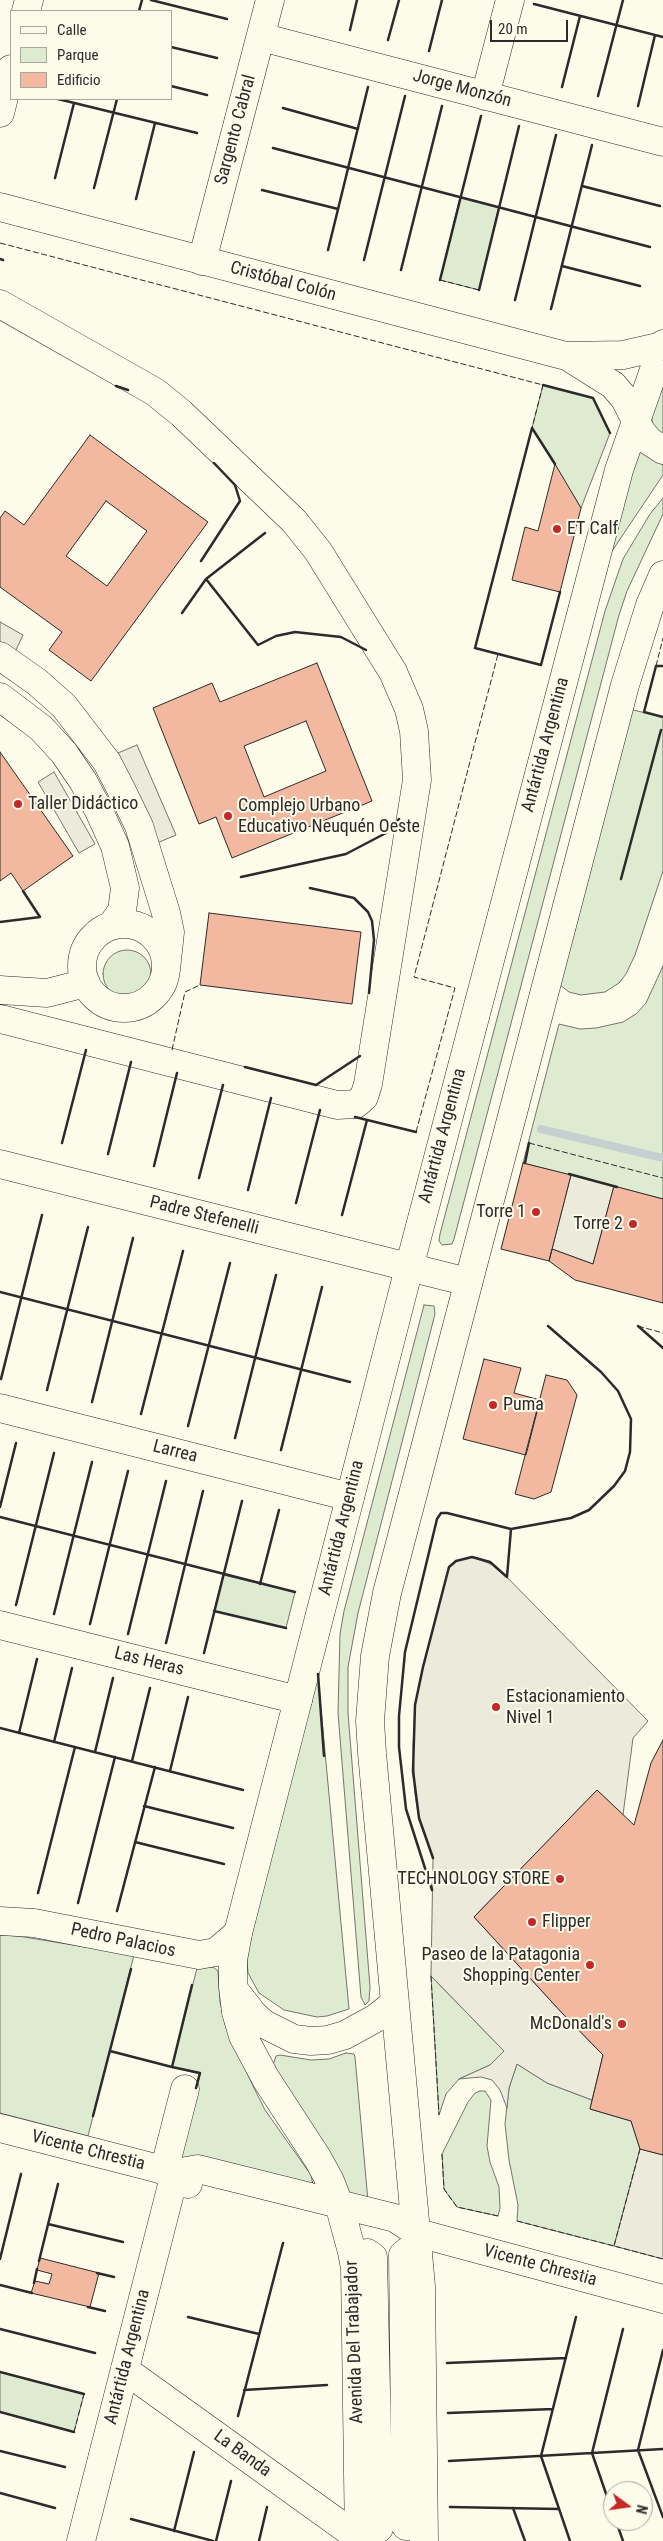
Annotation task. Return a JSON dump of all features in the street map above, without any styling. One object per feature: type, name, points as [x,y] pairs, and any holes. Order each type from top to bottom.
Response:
[{"type":"main road","name":"Sargento Cabral","points":[[202,261],[270,0]]},
{"type":"main road","points":[[485,96],[510,0]]},
{"type":"main road","name":"Jorge Monzón","points":[[260,37],[663,142]]},
{"type":"main road","points":[[0,113],[10,73]]},
{"type":"main road","name":"Cristóbal Colón","points":[[0,207],[566,356],[623,355],[663,345]]},
{"type":"main road","points":[[0,304],[155,392],[274,501],[307,536],[383,653],[402,691],[414,731],[417,780],[368,1084],[364,1097],[360,1102],[351,1106],[337,1105],[0,1020],[4,991],[47,993],[86,984]]},
{"type":"main road","name":"Antártida Argentina","points":[[238,1933],[409,1268],[619,470],[663,345]]},
{"type":"main road","name":"Cristóbal Colón","points":[[566,356],[613,385],[625,399],[635,421],[650,441],[663,450]]},
{"type":"main road","points":[[421,2534],[422,2316],[418,2233],[372,1753],[371,1689],[377,1640],[385,1600],[625,685],[647,614],[663,575]]},
{"type":"main road","points":[[0,656],[37,682],[64,706],[107,762],[139,826],[166,913],[170,932],[166,970],[163,984],[155,995],[144,1004],[131,1008],[117,1008],[104,1004],[93,995],[86,984],[82,970],[84,956],[89,943],[99,932],[111,926],[132,925],[151,933],[160,944],[165,956],[166,970]]},
{"type":"main road","points":[[0,697],[41,728],[64,753],[83,780],[114,846],[123,876],[125,902],[122,911],[111,926]]},
{"type":"main road","points":[[41,728],[64,706]]},
{"type":"main road","name":"Padre Stefenelli","points":[[0,1164],[468,1282]]},
{"type":"main road","name":"Larrea","points":[[0,1408],[350,1497]]},
{"type":"main road","name":"Las Heras","points":[[0,1625],[298,1700]]},
{"type":"main road","name":"Pedro Palacios","points":[[0,1921],[34,1923],[199,1955],[216,1952],[238,1933]]},
{"type":"main road","name":"Avenida Del Trabajador","points":[[238,1933],[233,1960],[233,1987],[236,2012],[254,2059],[318,2159],[342,2214],[355,2268],[366,2536]]},
{"type":"main road","points":[[233,1987],[253,2014],[264,2024],[294,2039],[311,2041],[328,2040],[358,2029],[395,2003]]},
{"type":"main road","name":"Antártida Argentina","points":[[81,2541],[125,2370],[170,2172],[185,2089]]},
{"type":"main road","name":"Vicente Chrestia","points":[[0,2128],[170,2172],[193,2186],[342,2214],[396,2237],[418,2233],[663,2299]]},
{"type":"main road","points":[[408,2251],[413,2255],[421,2534],[406,2526],[403,2256],[408,2251]]},
{"type":"main road","points":[[367,2253],[373,2258],[366,2536],[362,2258],[367,2253]]},
{"type":"main road","name":"La Banda","points":[[125,2370],[366,2536]]},
{"type":"green space","points":[[460,197],[499,207],[479,290],[440,280]]},
{"type":"green space","points":[[663,376],[663,439],[658,435],[652,423],[652,413]]},
{"type":"green space","points":[[543,385],[593,398],[610,433],[581,508],[532,428]]},
{"type":"green space","points":[[635,441],[648,456],[663,465],[663,475],[602,566]]},
{"type":"green space","points":[[663,498],[663,514],[627,591],[619,615],[454,1239],[452,1244],[442,1245],[439,1241],[440,1234],[605,611],[623,559],[650,514]]},
{"type":"green space","points":[[629,709],[663,717],[663,871],[635,955],[626,974],[619,983],[605,992],[581,995],[569,992],[560,985]]},
{"type":"green space","points":[[122,950],[132,950],[144,957],[151,969],[151,979],[144,991],[132,998],[122,998],[114,994],[107,987],[103,979],[103,969],[107,961],[114,954]]},
{"type":"green space","points":[[663,966],[663,1199],[523,1163],[559,1024],[580,1029],[596,1028],[623,1022],[636,1014],[646,1003]]},
{"type":"green space","points":[[424,1305],[434,1306],[435,1314],[358,1613],[348,1667],[348,1713],[370,1987],[369,2001],[365,2005],[361,1997],[338,1713],[340,1634],[344,1611]]},
{"type":"green space","points":[[223,1575],[295,1592],[286,1628],[214,1611]]},
{"type":"green space","points":[[316,1655],[349,2009],[317,2017],[284,2010],[259,1993],[248,1973],[246,1949]]},
{"type":"green space","points":[[0,1935],[18,1936],[134,1955],[88,2136],[0,2113]]},
{"type":"green space","points":[[213,1967],[218,1971],[220,2002],[226,2028],[265,2110],[311,2175],[313,2185],[179,2159],[200,2074],[172,2067],[197,1968]]},
{"type":"green space","points":[[431,1976],[504,2051],[490,2065],[459,2079],[446,2094],[439,2115]]},
{"type":"green space","points":[[346,2053],[354,2054],[355,2057],[368,2201],[357,2210],[273,2065],[276,2056],[280,2055],[311,2060],[329,2059]]},
{"type":"green space","points":[[517,2064],[547,2083],[592,2100],[590,2109],[631,2121],[640,2149],[614,2246],[517,2221],[518,2205],[509,2160],[505,2124],[509,2088]]},
{"type":"green space","points":[[485,2091],[491,2100],[487,2146],[490,2162],[499,2187],[500,2208],[498,2216],[457,2207],[444,2189],[442,2154],[468,2102],[475,2093]]},
{"type":"green space","points":[[0,2372],[84,2394],[74,2432],[0,2412]]},
{"type":"shaded area","points":[[0,622],[23,635],[15,652],[0,644]]},
{"type":"shaded area","points":[[137,745],[176,835],[157,843],[118,753]]},
{"type":"shaded area","points":[[54,772],[95,844],[79,853],[38,782]]},
{"type":"shaded area","points":[[571,1175],[614,1186],[593,1264],[552,1249]]},
{"type":"shaded area","points":[[472,1557],[496,1566],[648,1721],[633,1738],[623,1815],[597,1790],[474,1917],[603,2055],[592,2100],[547,2083],[517,2064],[509,2088],[507,2108],[500,2090],[492,2080],[481,2077],[459,2079],[490,2065],[504,2051],[431,1976],[433,1858],[419,1818],[415,1794],[413,1747],[415,1705],[449,1567],[456,1561]]},
{"type":"shaded area","points":[[640,2149],[663,2155],[663,2259],[614,2246]]},
{"type":"building","points":[[90,435],[208,522],[91,681],[49,650],[62,632],[0,587],[0,518],[5,511],[24,525]],"holes":[[[106,501],[147,531],[107,586],[66,556]]]},
{"type":"building","name":"ET Calf","points":[[555,464],[581,508],[560,592],[512,580],[525,527],[538,531]]},
{"type":"building","points":[[317,663],[372,801],[232,858],[216,817],[199,824],[153,708],[212,683],[220,702]],"holes":[[[306,721],[326,771],[264,797],[244,746]]]},
{"type":"building","name":"Taller Didáctico","points":[[0,752],[73,856],[23,891],[11,873],[0,881]]},
{"type":"building","points":[[209,913],[361,932],[352,1004],[200,985]]},
{"type":"building","name":"Torre 1","points":[[523,1163],[571,1175],[549,1261],[501,1249]]},
{"type":"building","name":"Torre 2","points":[[614,1186],[663,1199],[663,1303],[575,1280],[549,1261],[552,1249],[593,1264]]},
{"type":"building","points":[[484,1359],[521,1368],[514,1393],[540,1400],[526,1455],[463,1439]]},
{"type":"building","points":[[546,1375],[567,1380],[577,1395],[551,1492],[534,1499],[515,1494]]},
{"type":"building","name":"Paseo de la Patagonia Shopping Center","points":[[663,1740],[663,2155],[640,2149],[631,2121],[590,2109],[603,2055],[474,1917],[597,1790],[634,1825],[651,1763]]},
{"type":"building","points":[[40,2258],[99,2273],[90,2307],[31,2293],[35,2281],[49,2284],[52,2274],[37,2270]]},
{"type":"waterway","points":[[541,1129],[663,1158]]},
{"type":"fence","points":[[0,243],[543,385],[532,428]]},
{"type":"fence","points":[[440,280],[479,290]]},
{"type":"fence","points":[[656,666],[663,638]]},
{"type":"fence","points":[[416,1132],[455,988],[414,977],[498,654]]},
{"type":"fence","points":[[172,1050],[185,992],[200,985]]},
{"type":"fence","points":[[529,1143],[663,1178]]},
{"type":"fence","points":[[638,1326],[663,1333]]},
{"type":"fence","points":[[431,1976],[439,2115]]},
{"type":"fence","points":[[640,2149],[614,2246],[663,2259]]},
{"type":"fence","points":[[442,2154],[444,2189],[457,2207],[498,2216]]},
{"type":"fence","points":[[517,2221],[614,2246]]},
{"type":"fence","points":[[74,2432],[84,2394]]},
{"type":"wall","points":[[139,10],[142,0]]},
{"type":"wall","points":[[151,0],[227,19]]},
{"type":"wall","points":[[350,30],[357,0]]},
{"type":"wall","points":[[388,40],[399,0]]},
{"type":"wall","points":[[429,51],[442,0]]},
{"type":"wall","points":[[598,96],[623,0]]},
{"type":"wall","points":[[534,4],[663,37]]},
{"type":"wall","points":[[562,87],[580,16]]},
{"type":"wall","points":[[638,106],[655,35]]},
{"type":"wall","points":[[172,47],[217,58]]},
{"type":"wall","points":[[172,86],[207,95]]},
{"type":"wall","points":[[328,250],[368,87]]},
{"type":"wall","points":[[364,260],[405,96]]},
{"type":"wall","points":[[62,100],[197,133]]},
{"type":"wall","points":[[94,188],[117,100]]},
{"type":"wall","points":[[55,178],[74,103]]},
{"type":"wall","points":[[401,270],[442,106]]},
{"type":"wall","points":[[283,108],[358,129]]},
{"type":"wall","points":[[440,280],[481,116]]},
{"type":"wall","points":[[136,199],[155,123]]},
{"type":"wall","points":[[479,290],[519,126]]},
{"type":"wall","points":[[515,300],[556,135]]},
{"type":"wall","points":[[551,309],[592,145]]},
{"type":"wall","points":[[273,148],[650,247]]},
{"type":"wall","points":[[582,186],[660,206]]},
{"type":"wall","points":[[262,190],[338,209]]},
{"type":"wall","points":[[562,266],[640,286]]},
{"type":"wall","points":[[543,385],[593,398],[610,433]]},
{"type":"wall","points":[[116,386],[128,390]]},
{"type":"wall","points":[[532,428],[475,648],[541,665],[560,592]]},
{"type":"wall","points":[[532,428],[555,464]]},
{"type":"wall","points":[[201,561],[240,501],[235,485],[214,463]]},
{"type":"wall","points":[[182,613],[206,579],[265,533]]},
{"type":"wall","points":[[206,579],[258,645],[276,636],[295,632],[341,637],[366,650]]},
{"type":"wall","points":[[663,666],[656,666],[644,712],[663,717]]},
{"type":"wall","points":[[621,879],[661,730]]},
{"type":"wall","points":[[241,877],[346,854],[386,833],[399,819]]},
{"type":"wall","points":[[310,888],[354,898],[368,912],[372,921],[374,940],[369,993]]},
{"type":"wall","points":[[0,922],[40,917],[23,891]]},
{"type":"wall","points":[[62,1143],[86,1050]]},
{"type":"wall","points":[[245,1067],[316,1085],[360,1056]]},
{"type":"wall","points":[[108,1154],[131,1062]]},
{"type":"wall","points":[[154,1166],[177,1073]]},
{"type":"wall","points":[[199,1178],[223,1085]]},
{"type":"wall","points":[[248,1190],[271,1098]]},
{"type":"wall","points":[[296,1203],[320,1110]]},
{"type":"wall","points":[[355,1117],[416,1132]]},
{"type":"wall","points":[[342,1215],[367,1120]]},
{"type":"wall","points":[[525,1163],[529,1143]]},
{"type":"wall","points":[[569,1174],[617,1187]]},
{"type":"wall","points":[[1,1379],[42,1215]]},
{"type":"wall","points":[[47,1390],[88,1227]]},
{"type":"wall","points":[[92,1402],[133,1238]]},
{"type":"wall","points":[[141,1414],[183,1251]]},
{"type":"wall","points":[[188,1426],[230,1263]]},
{"type":"wall","points":[[235,1438],[276,1275]]},
{"type":"wall","points":[[281,1450],[322,1287]]},
{"type":"wall","points":[[0,1292],[350,1382]]},
{"type":"wall","points":[[432,1890],[406,1809],[399,1747],[399,1716],[405,1652],[437,1519],[441,1513],[447,1513],[511,1529],[571,1518],[589,1510],[614,1486],[625,1471],[630,1452],[631,1419],[618,1391],[601,1372],[548,1326]]},
{"type":"wall","points":[[638,1326],[663,1348]]},
{"type":"wall","points":[[0,1507],[16,1443]]},
{"type":"wall","points":[[16,1605],[54,1453]]},
{"type":"wall","points":[[54,1614],[92,1462]]},
{"type":"wall","points":[[90,1624],[128,1471]]},
{"type":"wall","points":[[128,1634],[166,1481]]},
{"type":"wall","points":[[166,1643],[203,1491]]},
{"type":"wall","points":[[204,1653],[242,1501]]},
{"type":"wall","points":[[260,1584],[279,1510]]},
{"type":"wall","points":[[0,1517],[295,1592]]},
{"type":"wall","points":[[433,1858],[419,1818],[413,1771],[415,1705],[423,1667],[449,1567],[456,1561],[472,1557],[490,1562],[507,1577],[511,1529]]},
{"type":"wall","points":[[214,1611],[286,1628]]},
{"type":"wall","points":[[19,1733],[37,1659]]},
{"type":"wall","points":[[54,1742],[72,1668]]},
{"type":"wall","points":[[318,1674],[324,1756]]},
{"type":"wall","points":[[95,1752],[113,1678]]},
{"type":"wall","points":[[132,1761],[150,1688]]},
{"type":"wall","points":[[170,1771],[188,1697]]},
{"type":"wall","points":[[0,1728],[243,1790]]},
{"type":"wall","points":[[38,1893],[75,1747]]},
{"type":"wall","points":[[78,1903],[115,1757]]},
{"type":"wall","points":[[117,1911],[155,1767]]},
{"type":"wall","points":[[144,1806],[233,1828]]},
{"type":"wall","points":[[135,1842],[224,1864]]},
{"type":"wall","points":[[93,2116],[131,1969]]},
{"type":"wall","points":[[110,2051],[172,2067],[192,1985]]},
{"type":"wall","points":[[172,2067],[200,2073],[196,2088]]},
{"type":"wall","points":[[0,2259],[21,2174]]},
{"type":"wall","points":[[39,2261],[58,2184]]},
{"type":"wall","points":[[48,2224],[123,2242]]},
{"type":"wall","points":[[238,2416],[283,2243]]},
{"type":"wall","points":[[34,2283],[37,2269]]},
{"type":"wall","points":[[97,2273],[114,2277]]},
{"type":"wall","points":[[0,2285],[32,2293]]},
{"type":"wall","points":[[88,2307],[105,2311]]},
{"type":"wall","points":[[188,2317],[259,2334]]},
{"type":"wall","points":[[570,2541],[541,2456],[576,2317]]},
{"type":"wall","points":[[0,2329],[95,2353]]},
{"type":"wall","points":[[603,2485],[592,2453],[623,2329]]},
{"type":"wall","points":[[663,2350],[638,2450],[663,2517]]},
{"type":"wall","points":[[447,2363],[566,2358]]},
{"type":"wall","points":[[0,2372],[84,2394]]},
{"type":"wall","points":[[244,2390],[327,2385]]},
{"type":"wall","points":[[448,2413],[553,2409]]},
{"type":"wall","points":[[0,2412],[74,2432]]},
{"type":"wall","points":[[449,2461],[663,2449]]},
{"type":"wall","points":[[0,2451],[65,2467]]},
{"type":"wall","points":[[174,2531],[194,2452]]},
{"type":"wall","points":[[216,2541],[231,2481]]},
{"type":"wall","points":[[0,2493],[55,2508]]},
{"type":"wall","points":[[259,2541],[267,2507]]},
{"type":"wall","points":[[450,2507],[559,2509]]},
{"type":"wall","points":[[513,2508],[525,2541]]},
{"type":"wall","points":[[131,2519],[213,2541]]},
{"type":"wall","points":[[620,2531],[623,2541]]},
{"type":"place","name":"ET Calf","points":[[557,529]]},
{"type":"place","name":"Taller Didáctico","points":[[18,804]]},
{"type":"place","name":"Complejo Urbano Educativo Neuquén Oeste","points":[[228,816]]},
{"type":"place","name":"Torre 1","points":[[536,1212]]},
{"type":"place","name":"Torre 2","points":[[633,1224]]},
{"type":"place","name":"Puma","points":[[493,1405]]},
{"type":"place","name":"Estacionamiento Nivel 1","points":[[496,1707]]},
{"type":"place","name":"TECHNOLOGY STORE","points":[[560,1879]]},
{"type":"place","name":"Flipper","points":[[532,1922]]},
{"type":"place","name":"Paseo de la Patagonia Shopping Center","points":[[590,1965]]},
{"type":"place","name":"McDonald's","points":[[622,2024]]}]
